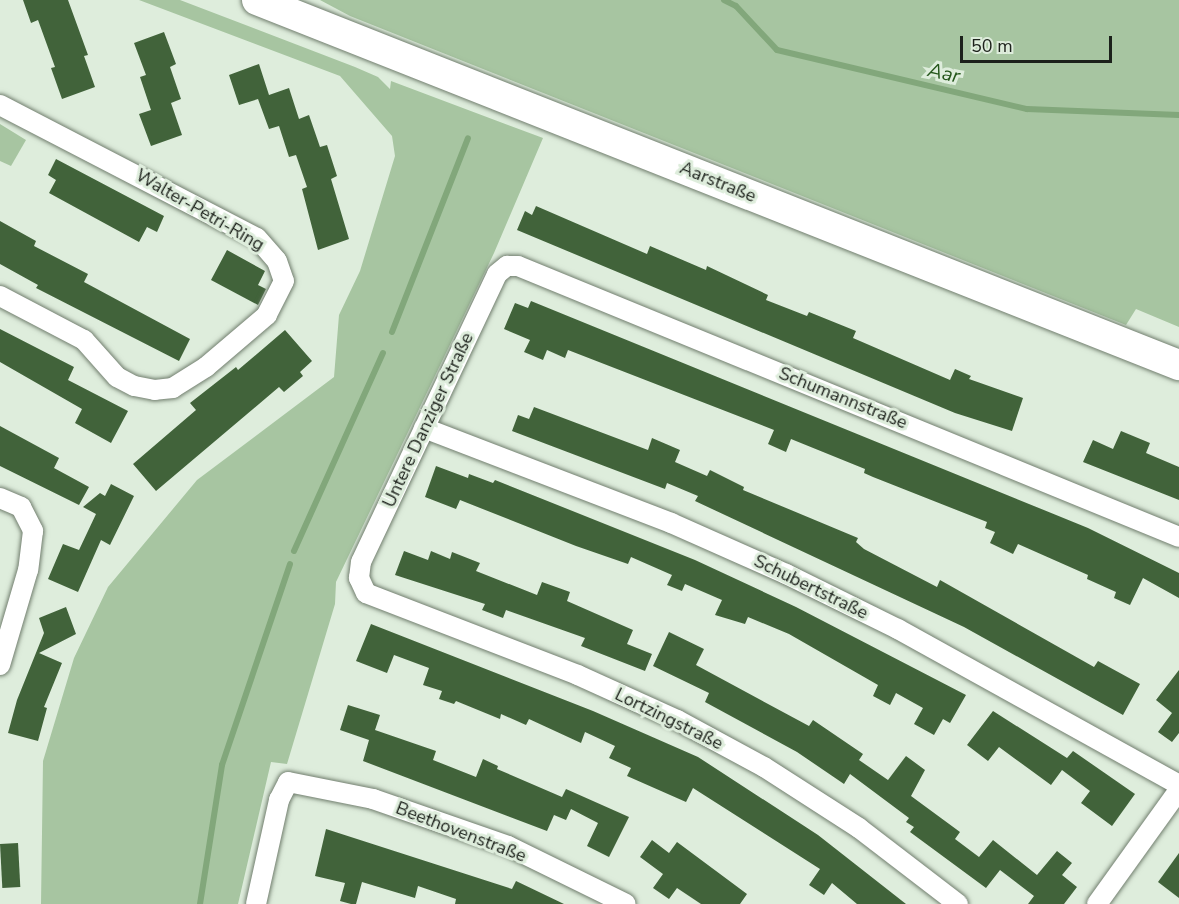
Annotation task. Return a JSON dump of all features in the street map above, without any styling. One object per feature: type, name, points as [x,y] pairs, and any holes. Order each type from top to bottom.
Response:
[{"type":"main road","name":"Aarstraße","points":[[257,0],[1179,365]]},
{"type":"street","name":"Walter-Petri-Ring","points":[[0,105],[257,238],[278,261],[284,281],[267,315],[206,368],[173,388],[155,390],[134,386],[117,377],[84,340],[0,296]]},
{"type":"street","name":"Untere Danziger Straße","points":[[359,579],[361,562],[424,428],[497,274],[507,266]]},
{"type":"street","name":"Schumannstraße","points":[[507,266],[529,270],[1179,537]]},
{"type":"street","name":"Schubertstraße","points":[[424,428],[671,523],[786,574],[908,635],[1179,785]]},
{"type":"street","points":[[0,498],[21,507],[33,531],[28,570],[0,665]]},
{"type":"street","name":"Lortzingstraße","points":[[359,579],[366,592],[375,597],[578,675],[677,720],[754,762],[859,828],[958,904]]},
{"type":"street","name":"Beethovenstraße","points":[[256,904],[279,800],[288,782],[373,799],[508,846],[627,904]]},
{"type":"street","points":[[1097,904],[1179,790]]},
{"type":"green space","points":[[139,0],[180,0],[355,67],[378,77],[390,89],[391,81],[543,138],[494,253],[336,582],[335,604],[287,764],[271,762],[238,904],[41,904],[43,761],[74,658],[108,587],[197,480],[334,377],[339,315],[360,271],[395,156],[392,136],[340,76]]},
{"type":"green space","points":[[320,0],[1179,0],[1179,327],[1136,309],[1126,325],[350,16]]},
{"type":"green space","points":[[0,124],[26,140],[11,166],[0,161]]},
{"type":"building","points":[[23,0],[68,0],[88,55],[84,56],[95,87],[62,99],[51,68],[55,67],[38,20],[31,23]]},
{"type":"building","points":[[164,32],[176,64],[170,67],[181,99],[171,103],[182,135],[151,146],[139,114],[151,110],[140,77],[146,75],[134,43]]},
{"type":"building","points":[[259,64],[269,95],[289,88],[299,119],[309,115],[320,147],[327,145],[337,176],[331,179],[349,239],[318,250],[302,189],[307,187],[296,155],[289,157],[279,126],[269,129],[258,99],[239,105],[229,75]]},
{"type":"building","points":[[56,159],[164,216],[157,232],[147,227],[139,242],[49,193],[56,180],[48,175]]},
{"type":"building","points":[[536,206],[647,254],[650,246],[706,270],[707,266],[768,295],[766,300],[807,316],[809,312],[856,331],[853,338],[950,380],[955,369],[971,376],[969,379],[1023,398],[1012,431],[955,413],[517,230],[525,211],[532,215]]},
{"type":"building","points":[[0,221],[36,241],[34,246],[88,274],[84,282],[190,339],[179,361],[36,288],[38,285],[0,264]]},
{"type":"building","points":[[227,250],[265,271],[258,285],[266,289],[258,305],[211,280]]},
{"type":"building","points":[[531,301],[1088,528],[1179,573],[1179,598],[1143,578],[1130,605],[1114,598],[1116,592],[1087,579],[1088,575],[1018,544],[1013,554],[990,543],[995,532],[985,528],[987,522],[873,477],[864,473],[865,469],[791,439],[786,452],[768,444],[774,430],[568,350],[565,358],[547,350],[543,360],[524,352],[530,340],[504,329],[515,303],[528,308]]},
{"type":"building","points":[[0,329],[74,367],[68,380],[128,411],[111,443],[75,423],[82,409],[0,362]]},
{"type":"building","points":[[285,330],[312,361],[300,372],[303,376],[284,392],[279,387],[156,491],[133,464],[196,410],[190,403],[236,367],[238,370]]},
{"type":"building","points":[[534,407],[648,450],[652,438],[680,450],[675,462],[707,476],[710,470],[744,487],[743,490],[858,538],[856,542],[864,549],[937,587],[940,580],[1094,667],[1098,661],[1140,684],[1123,715],[964,627],[695,501],[698,496],[667,483],[665,489],[512,431],[518,415],[529,419]]},
{"type":"building","points":[[0,426],[59,458],[54,468],[89,487],[79,505],[0,466]]},
{"type":"building","points":[[1121,431],[1150,443],[1146,453],[1179,467],[1179,500],[1083,462],[1093,440],[1113,449]]},
{"type":"building","points":[[436,466],[468,478],[469,474],[493,483],[495,480],[695,560],[796,607],[966,695],[950,723],[943,719],[934,735],[914,724],[923,708],[896,693],[890,705],[873,696],[878,685],[789,634],[748,617],[745,624],[715,615],[722,600],[685,584],[682,591],[667,585],[672,575],[631,557],[628,564],[576,546],[460,500],[456,509],[425,497]]},
{"type":"building","points":[[111,484],[134,496],[110,545],[101,540],[78,592],[48,579],[63,544],[79,550],[96,514],[83,507],[100,493],[105,496]]},
{"type":"building","points":[[404,551],[428,560],[431,551],[450,559],[452,552],[480,563],[476,571],[537,595],[542,582],[570,592],[567,601],[633,630],[627,644],[652,654],[645,671],[581,646],[585,638],[506,610],[503,618],[482,610],[485,604],[395,575]]},
{"type":"building","points":[[66,607],[76,634],[39,653],[62,663],[44,707],[47,708],[38,741],[8,733],[17,700],[44,633],[39,618]]},
{"type":"building","points":[[371,624],[593,711],[698,757],[818,835],[906,904],[857,904],[832,883],[824,895],[809,885],[820,869],[693,788],[686,802],[627,776],[631,768],[609,758],[615,746],[585,732],[581,743],[529,719],[526,725],[501,714],[500,719],[456,701],[454,704],[439,699],[442,691],[423,685],[429,668],[394,655],[387,673],[356,661]]},
{"type":"building","points":[[669,632],[704,649],[696,665],[809,726],[813,720],[863,754],[859,760],[888,780],[906,756],[925,770],[911,796],[960,832],[955,839],[979,857],[993,840],[1037,875],[1057,851],[1072,863],[1062,875],[1077,887],[1064,904],[1028,904],[1034,896],[1000,870],[986,888],[910,832],[914,827],[906,822],[909,818],[850,774],[844,784],[797,752],[705,702],[709,693],[653,666]]},
{"type":"building","points":[[1179,670],[1179,733],[1172,742],[1158,732],[1172,713],[1156,700]]},
{"type":"building","points":[[348,705],[380,715],[375,730],[436,751],[433,760],[476,777],[483,759],[498,766],[497,769],[562,797],[566,789],[629,817],[609,857],[587,846],[598,823],[571,809],[566,820],[554,815],[547,831],[363,761],[369,740],[340,730]]},
{"type":"building","points":[[993,711],[1067,758],[1073,751],[1135,794],[1112,826],[1081,803],[1090,791],[1062,770],[1051,785],[999,747],[988,761],[967,745]]},
{"type":"building","points":[[326,829],[512,889],[516,881],[564,904],[455,904],[456,899],[418,886],[415,898],[362,882],[356,904],[340,901],[345,883],[315,876]]},
{"type":"building","points":[[652,840],[669,853],[677,842],[747,894],[740,904],[701,904],[677,888],[669,899],[653,888],[663,874],[640,857]]},
{"type":"building","points":[[18,843],[20,887],[2,888],[0,844]]},
{"type":"building","points":[[1179,853],[1179,898],[1158,882]]},
{"type":"waterway","name":"Aar","points":[[724,0],[736,6],[777,50],[1027,109],[1179,115]]},
{"type":"waterway","points":[[392,332],[468,138]]},
{"type":"waterway","points":[[294,551],[383,353]]},
{"type":"waterway","points":[[200,904],[222,765],[290,564]]}]
